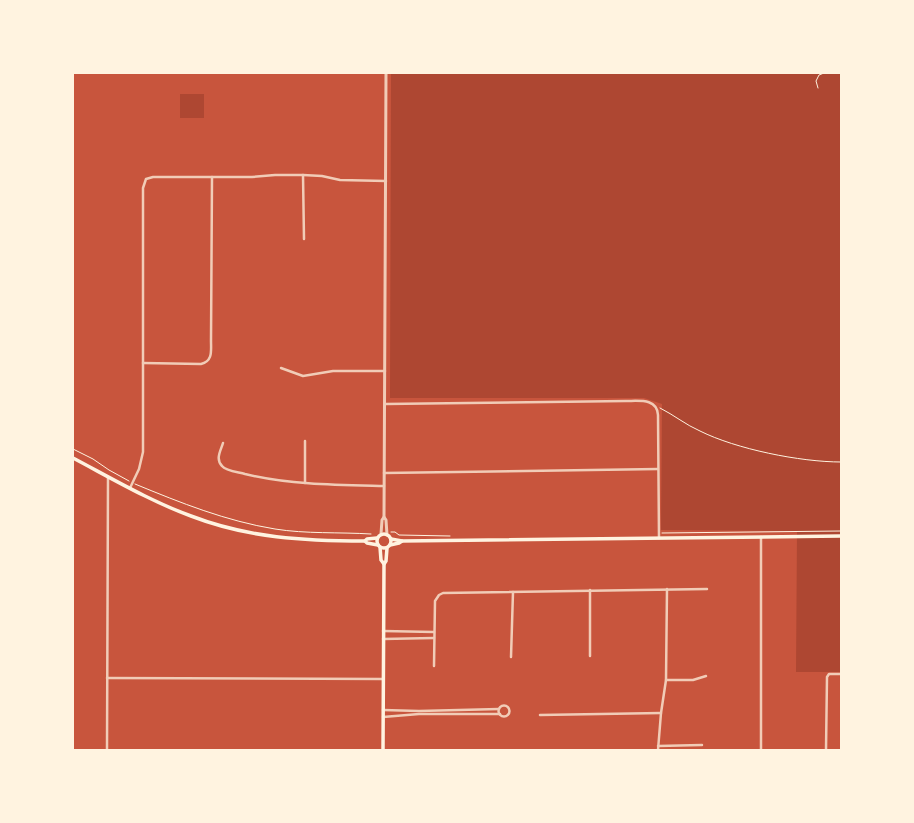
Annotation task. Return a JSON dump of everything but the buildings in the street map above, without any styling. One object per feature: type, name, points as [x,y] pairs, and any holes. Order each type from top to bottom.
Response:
[{"type":"main road","points":[[73,458],[184,514],[236,530],[294,539],[365,541],[367,539],[377,538],[381,534],[402,541],[841,536]]},
{"type":"main road","points":[[377,538],[381,560],[384,564]]},
{"type":"main road","points":[[383,750],[384,564],[391,538]]},
{"type":"main road","points":[[365,541],[367,543],[379,546],[388,546],[402,541]]},
{"type":"street","points":[[386,73],[384,517],[386,520],[387,535]]},
{"type":"street","points":[[130,488],[139,469],[142,457],[143,188],[146,180],[153,177],[252,177],[304,175],[323,176],[343,180],[386,180]]},
{"type":"street","points":[[304,175],[304,238]]},
{"type":"street","points":[[143,364],[198,364],[204,363],[210,357],[212,177]]},
{"type":"street","points":[[281,368],[303,376],[333,371],[385,371]]},
{"type":"street","points":[[385,404],[626,401],[646,402],[656,406],[658,415],[659,538]]},
{"type":"street","points":[[305,441],[305,483]]},
{"type":"street","points":[[223,443],[218,457],[224,468],[270,480],[347,486],[384,486]]},
{"type":"street","points":[[384,473],[658,469]]},
{"type":"street","points":[[107,750],[108,476]]},
{"type":"street","points":[[381,534],[382,520],[384,517]]},
{"type":"street","points":[[761,537],[761,750]]},
{"type":"street","points":[[658,750],[666,680],[667,589]]},
{"type":"street","points":[[434,666],[435,604],[437,596],[446,592],[708,589]]},
{"type":"street","points":[[590,590],[590,656]]},
{"type":"street","points":[[511,657],[512,592]]},
{"type":"street","points":[[383,631],[434,632]]},
{"type":"street","points":[[383,638],[434,638]]},
{"type":"street","points":[[826,750],[827,676],[829,674],[841,674]]},
{"type":"street","points":[[666,680],[693,680],[706,676]]},
{"type":"street","points":[[107,678],[383,679]]},
{"type":"street","points":[[383,710],[419,713],[445,714],[500,714],[503,717],[509,714],[510,711],[508,707],[502,706],[499,709],[444,711],[419,713],[383,717]]},
{"type":"street","points":[[499,709],[500,714]]},
{"type":"street","points":[[540,715],[661,714]]},
{"type":"street","points":[[658,746],[702,746]]},
{"type":"path","points":[[818,88],[816,81],[819,75],[824,73]]},
{"type":"path","points":[[656,406],[700,431],[729,442],[795,458],[841,462]]},
{"type":"path","points":[[73,449],[93,459],[106,469],[128,481]]},
{"type":"path","points":[[136,484],[204,511],[245,523],[290,530],[373,534]]},
{"type":"path","points":[[661,533],[841,531]]},
{"type":"shaded area","points":[[391,73],[841,73],[841,672],[796,672],[797,531],[661,530],[662,404],[644,398],[390,398]]},
{"type":"shaded area","points":[[180,94],[204,94],[204,118],[180,118]]}]
